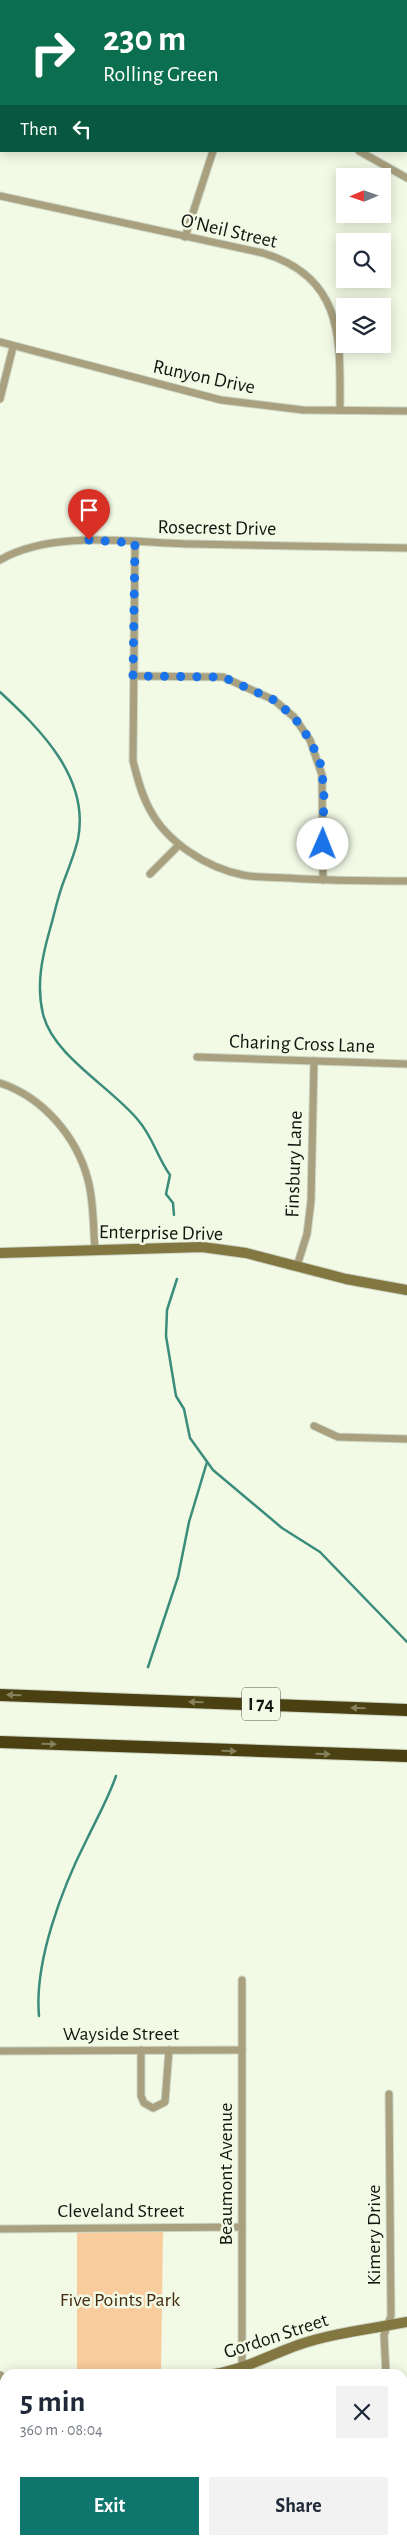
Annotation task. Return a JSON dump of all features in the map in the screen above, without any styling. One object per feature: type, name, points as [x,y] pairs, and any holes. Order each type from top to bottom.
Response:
[{"type":"highway","name":"I 74","points":[[0,1695],[407,1710]]},
{"type":"highway","points":[[0,1742],[407,1756]]},
{"type":"street","points":[[185,237],[213,152]]},
{"type":"street","points":[[361,152],[407,178]]},
{"type":"street","name":"O'Neil Street","points":[[0,196],[272,256],[294,267],[313,283],[329,306],[338,329],[340,410]]},
{"type":"street","name":"Runyon Drive","points":[[0,342],[13,347],[221,400],[303,410],[407,411]]},
{"type":"street","points":[[0,399],[13,347]]},
{"type":"street","name":"Rosecrest Drive","points":[[1,556],[20,550],[63,542],[89,540],[135,543],[407,548]]},
{"type":"street","points":[[135,543],[133,761],[141,792],[150,810],[179,845],[221,868],[242,875],[322,880],[407,881]]},
{"type":"street","points":[[133,676],[223,677],[274,700],[294,717],[310,740],[322,775],[322,880]]},
{"type":"street","points":[[150,874],[179,845]]},
{"type":"street","name":"Charing Cross Lane","points":[[196,1057],[407,1064]]},
{"type":"street","name":"Finsbury Lane","points":[[297,1266],[307,1234],[311,1201],[314,1061]]},
{"type":"street","points":[[0,1083],[26,1095],[49,1113],[66,1132],[79,1155],[88,1180],[95,1249]]},
{"type":"street","name":"Enterprise Drive","points":[[0,1253],[202,1247],[246,1253],[346,1279],[407,1290]]},
{"type":"street","points":[[314,1426],[338,1437],[407,1439]]},
{"type":"street","name":"Beaumont Avenue","points":[[242,1980],[242,2368]]},
{"type":"street","points":[[141,2050],[141,2096],[144,2103],[153,2108],[165,2102],[169,2050]]},
{"type":"street","name":"Wayside Street","points":[[0,2051],[242,2050]]},
{"type":"street","name":"Kimery Drive","points":[[386,2369],[384,2335],[391,2316],[390,2094]]},
{"type":"street","name":"Cleveland Street","points":[[0,2229],[242,2227]]},
{"type":"street","name":"Gordon Street","points":[[238,2369],[299,2344],[340,2334],[407,2322]]},
{"type":"green space","name":"Five Points Park","points":[[77,2228],[163,2229],[161,2369],[77,2369]]},
{"type":"waterway","points":[[0,692],[31,722],[58,756],[69,775],[80,817],[77,844],[58,897],[42,961],[40,992],[43,1014],[58,1044],[127,1108],[143,1127],[170,1175],[166,1194],[173,1203],[174,1215]]},
{"type":"waterway","points":[[177,1279],[167,1310],[166,1336],[176,1396],[184,1409],[190,1438],[213,1470],[282,1528],[320,1552],[407,1642]]},
{"type":"waterway","points":[[148,1667],[178,1577],[189,1522],[207,1462]]},
{"type":"waterway","points":[[39,2016],[41,1972],[52,1926],[68,1880],[116,1776]]},
{"type":"route","points":[[89,540],[135,543],[133,676],[223,677],[274,700],[294,717],[310,740],[320,762],[324,788],[323,844]]}]
